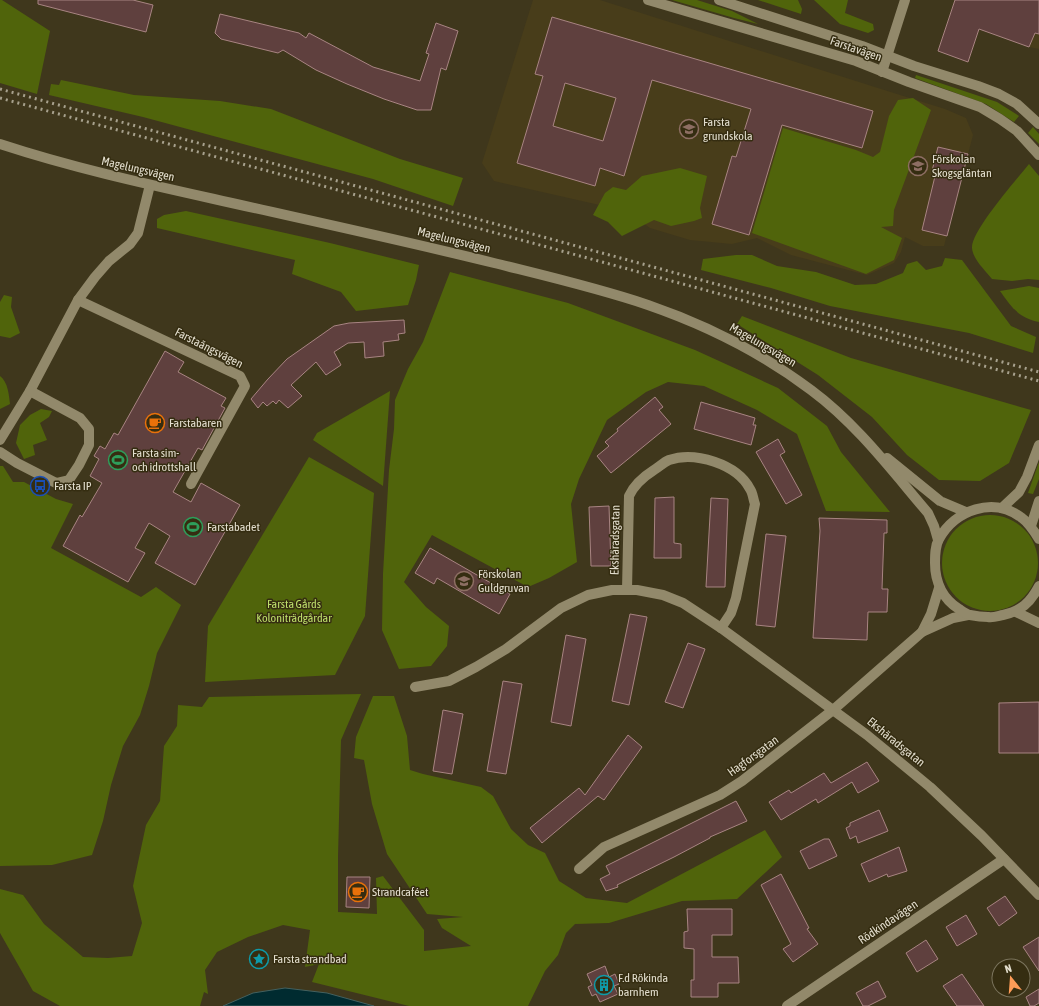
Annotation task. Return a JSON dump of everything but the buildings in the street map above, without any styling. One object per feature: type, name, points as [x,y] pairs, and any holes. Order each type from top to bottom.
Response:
[{"type":"street","name":"Farstavägen","points":[[648,0],[856,61],[882,72],[980,107],[1017,131],[1039,155]]},
{"type":"street","name":"Farstavägen","points":[[719,0],[999,94],[1017,104],[1039,124]]},
{"type":"street","points":[[882,72],[905,0]]},
{"type":"street","name":"Magelungsvägen","points":[[0,144],[74,166],[150,185],[450,252],[579,285],[646,304],[676,315],[733,341],[813,391],[867,442],[940,501],[966,512]]},
{"type":"street","points":[[0,440],[30,390],[78,300],[103,268],[130,244],[138,233],[150,185]]},
{"type":"street","name":"Farstaängsvägen","points":[[78,300],[240,376],[245,386],[191,484]]},
{"type":"street","points":[[0,452],[56,483],[68,480],[79,465],[89,445],[89,429],[80,418],[30,390]]},
{"type":"street","name":"Magelungsvägen","points":[[867,442],[928,513],[938,540]]},
{"type":"street","points":[[1002,508],[1019,492],[1027,477],[1039,445]]},
{"type":"street","name":"Ekshäradsgatan","points":[[627,590],[629,496],[632,488],[648,474],[669,460],[691,456],[714,460],[739,475],[750,489],[755,504],[736,598],[731,613],[720,628]]},
{"type":"street","points":[[1031,526],[1039,501]]},
{"type":"street","points":[[1039,539],[1031,526],[1013,512],[1002,508],[986,507],[966,512],[952,522],[938,540],[935,552],[936,577],[939,588],[952,604],[968,615],[991,618],[1016,612],[1033,597],[1039,586]]},
{"type":"street","name":"Hagforsgatan","points":[[922,632],[931,614],[939,588]]},
{"type":"street","name":"Ekshäradsgatan","points":[[415,687],[449,681],[476,667],[506,649],[561,608],[588,595],[612,590],[637,590],[663,595],[683,603],[720,628],[867,735],[930,787],[982,836],[1039,895]]},
{"type":"street","points":[[1016,612],[1039,623]]},
{"type":"street","name":"Hagforsgatan","points":[[579,869],[604,847],[720,795],[742,781],[833,710],[922,632],[953,618],[968,615]]},
{"type":"street","name":"Rödkindavägen","points":[[787,1006],[1004,859]]},
{"type":"shaded area","name":"Farsta grundskola","points":[[533,0],[600,0],[945,109],[966,118],[973,135],[944,246],[923,246],[905,237],[901,252],[894,263],[867,275],[791,255],[757,238],[732,244],[690,240],[650,228],[626,211],[494,181],[482,163]]},
{"type":"shaded area","points":[[1035,33],[1039,34],[1039,49],[1029,47]]},
{"type":"green space","points":[[0,0],[50,31],[37,94],[0,83]]},
{"type":"green space","points":[[672,0],[697,0],[732,11],[758,24],[734,18]]},
{"type":"green space","points":[[758,0],[798,0],[802,9],[801,14]]},
{"type":"green space","points":[[814,0],[848,0],[845,13],[873,24],[874,30],[868,33],[840,24]]},
{"type":"green space","points":[[916,75],[997,102],[1019,116],[1014,122],[986,104],[915,78]]},
{"type":"green space","points":[[61,80],[134,95],[220,101],[271,109],[400,159],[463,178],[453,206],[373,179],[143,117],[49,95],[51,84],[59,85]]},
{"type":"green space","points":[[913,98],[931,110],[894,210],[893,226],[881,227],[902,238],[894,260],[866,274],[752,233],[783,128],[856,150],[873,157],[880,152],[889,116],[898,100]]},
{"type":"green space","points":[[1033,127],[1039,134],[1039,144],[1028,133]]},
{"type":"green space","points":[[1029,164],[1039,176],[1039,280],[1028,279],[1012,281],[992,279],[975,257],[972,248],[974,240],[986,218]]},
{"type":"green space","points":[[680,168],[707,176],[700,208],[702,218],[671,226],[654,220],[622,236],[608,222],[593,215],[605,193],[613,187],[626,190],[642,176]]},
{"type":"green space","points":[[186,211],[330,243],[419,265],[408,305],[356,311],[341,292],[292,274],[295,260],[157,228],[157,219],[164,215]]},
{"type":"green space","points":[[736,255],[752,255],[777,266],[816,272],[855,285],[876,284],[903,273],[907,264],[917,261],[926,270],[942,266],[945,258],[962,260],[1011,326],[1036,337],[1033,353],[969,333],[830,306],[771,288],[701,270],[703,259]]},
{"type":"green space","points":[[450,272],[568,303],[695,350],[778,388],[827,426],[841,452],[890,512],[826,511],[797,434],[757,410],[704,386],[668,382],[646,392],[607,420],[579,479],[571,504],[577,562],[549,578],[528,587],[432,535],[404,582],[426,607],[449,626],[447,646],[431,666],[399,669],[382,630],[383,574],[395,400],[408,369],[423,342]]},
{"type":"green space","points":[[1029,286],[1039,288],[1039,322],[1021,315],[1008,302],[1000,291]]},
{"type":"green space","points":[[4,295],[12,297],[11,307],[20,333],[10,338],[0,336],[0,302]]},
{"type":"green space","points":[[742,316],[851,358],[1031,410],[1009,463],[980,481],[939,480],[907,455],[872,417],[818,375],[737,324]]},
{"type":"green space","points":[[0,376],[5,382],[9,393],[10,404],[0,409]]},
{"type":"green space","points":[[390,391],[383,486],[313,440],[317,433]]},
{"type":"green space","points":[[41,409],[52,411],[49,417],[40,423],[47,440],[33,445],[35,455],[24,459],[16,443],[20,425],[30,415]]},
{"type":"green space","name":"Farsta Gårds Koloniträdgårdar","points":[[309,457],[374,493],[365,616],[335,675],[205,682],[208,626]]},
{"type":"green space","points":[[1039,462],[1039,479],[1033,494],[1028,493]]},
{"type":"green space","points":[[0,466],[3,466],[13,482],[24,482],[56,499],[73,504],[51,548],[141,597],[156,587],[181,605],[157,653],[140,715],[123,746],[111,785],[103,821],[92,855],[52,865],[0,866]]},
{"type":"green space","points":[[990,515],[1008,519],[1017,523],[1024,529],[1030,536],[1034,545],[1038,563],[1034,581],[1030,590],[1024,597],[1017,603],[1008,607],[990,611],[972,607],[963,603],[956,597],[950,590],[946,581],[942,563],[946,545],[950,536],[956,529],[963,523],[972,519]]},
{"type":"green space","points":[[361,694],[341,740],[338,912],[377,914],[376,878],[383,876],[424,930],[424,951],[471,946],[442,928],[437,919],[463,917],[427,914],[387,854],[372,804],[364,760],[354,758],[356,737],[373,696],[394,696],[407,736],[410,770],[481,787],[493,796],[511,829],[528,845],[545,853],[559,881],[586,898],[627,903],[765,830],[782,857],[737,899],[682,901],[609,923],[575,924],[566,933],[558,955],[545,971],[528,1006],[409,1006],[312,982],[319,964],[305,967],[310,930],[283,925],[248,937],[217,952],[205,970],[208,994],[204,992],[200,1006],[60,1006],[33,991],[0,933],[0,889],[23,895],[44,924],[83,957],[108,958],[132,956],[142,923],[133,886],[146,825],[160,801],[164,746],[177,726],[178,705],[202,707],[209,697]]},
{"type":"water","points":[[285,988],[327,993],[374,1006],[223,1006],[253,993]]},
{"type":"railway","points":[[0,89],[1039,372]]},
{"type":"railway","points":[[0,98],[1039,381]]},
{"type":"place","name":"Farsta grundskola","points":[[689,129]]},
{"type":"place","name":"Förskolan Skogsgläntan","points":[[918,166]]},
{"type":"place","name":"Farstabaren","points":[[155,423]]},
{"type":"place","name":"Farsta sim- och idrottshall","points":[[118,460]]},
{"type":"place","name":"Farsta IP","points":[[40,486]]},
{"type":"place","name":"Farstabadet","points":[[193,527]]},
{"type":"place","name":"Förskolan Guldgruvan","points":[[464,581]]},
{"type":"place","name":"Strandcaféet","points":[[358,892]]},
{"type":"place","name":"Farsta strandbad","points":[[259,959]]},
{"type":"place","name":"F.d Rökinda barnhem","points":[[604,985]]}]
